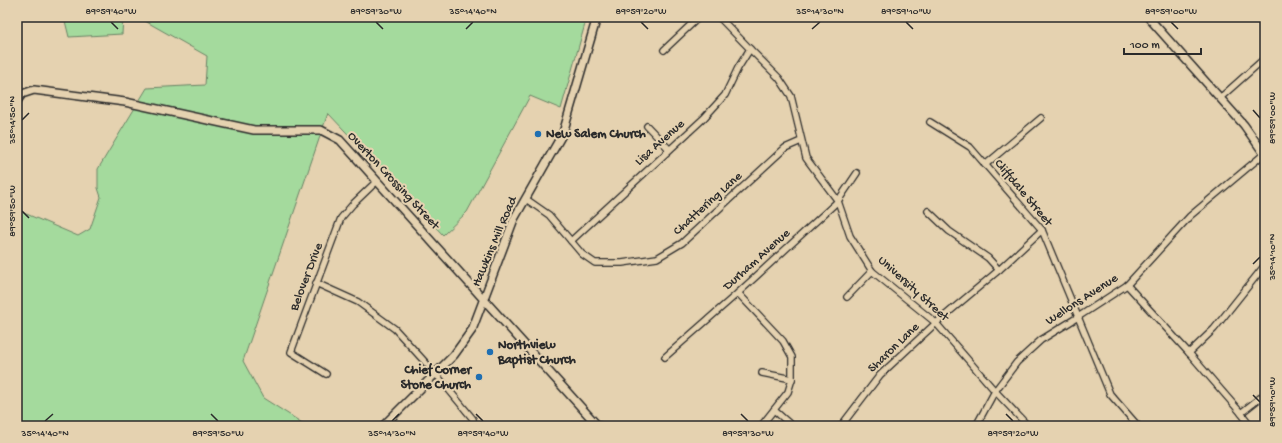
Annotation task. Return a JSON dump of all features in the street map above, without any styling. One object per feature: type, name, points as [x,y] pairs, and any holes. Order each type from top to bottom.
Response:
[{"type":"street","name":"Hawkins Mill Road","points":[[383,426],[454,355],[472,330],[514,219],[563,132],[597,17]]},
{"type":"street","points":[[664,50],[699,17]]},
{"type":"street","name":"University Street","points":[[719,17],[779,78],[791,96],[806,158],[838,201],[850,236],[872,271],[936,323],[995,391],[1028,426]]},
{"type":"street","points":[[1148,17],[1244,125],[1265,154]]},
{"type":"street","name":"Lisa Avenue","points":[[571,241],[704,118],[725,95],[738,68],[750,49]]},
{"type":"street","points":[[1220,98],[1265,58]]},
{"type":"street","name":"Overton Crossing Street","points":[[17,101],[22,94],[34,90],[125,102],[254,130],[321,130],[340,140],[598,426]]},
{"type":"street","points":[[985,165],[1041,118]]},
{"type":"street","name":"Cliffdale Street","points":[[930,122],[970,147],[1042,230],[1110,394],[1138,426]]},
{"type":"street","points":[[647,126],[669,149]]},
{"type":"street","name":"Chattering Lane","points":[[526,199],[549,215],[582,254],[595,263],[622,263],[657,258],[682,243],[785,148],[801,141]]},
{"type":"street","name":"Wellons Avenue","points":[[976,426],[995,391],[1017,362],[1041,340],[1127,285],[1190,216],[1265,154]]},
{"type":"street","name":"Durham Avenue","points":[[665,357],[738,293],[838,201],[857,173]]},
{"type":"street","name":"Belover Drive","points":[[326,374],[291,352],[341,218],[377,181]]},
{"type":"street","points":[[928,211],[949,231],[988,258],[999,270]]},
{"type":"street","name":"Sharon Lane","points":[[841,426],[880,375],[936,323],[999,270],[1042,230]]},
{"type":"street","points":[[1189,353],[1214,329],[1265,265]]},
{"type":"street","points":[[847,298],[872,271]]},
{"type":"street","points":[[316,283],[358,302],[395,329],[435,373],[473,419],[474,426]]},
{"type":"street","points":[[1127,285],[1189,353],[1251,426]]},
{"type":"street","points":[[738,293],[783,341],[792,357],[792,379],[788,392],[761,426]]},
{"type":"street","points":[[762,373],[792,379]]},
{"type":"street","points":[[1241,413],[1265,394]]},
{"type":"street","points":[[774,410],[792,426]]},
{"type":"street","points":[[584,426],[591,419]]},
{"type":"green space","points":[[64,17],[123,17],[122,34],[69,37]]},
{"type":"green space","points":[[138,17],[587,17],[561,109],[530,96],[467,212],[443,235],[328,113],[243,361],[263,398],[307,426],[17,426],[17,210],[78,236],[90,229],[101,197],[98,188],[98,169],[147,88],[205,85],[207,56]]},
{"type":"place","name":"New Salem Church","points":[[538,134]]},
{"type":"place","name":"Northview Baptist Church","points":[[490,352]]},
{"type":"place","name":"Chief Corner Stone Church","points":[[479,377]]}]
